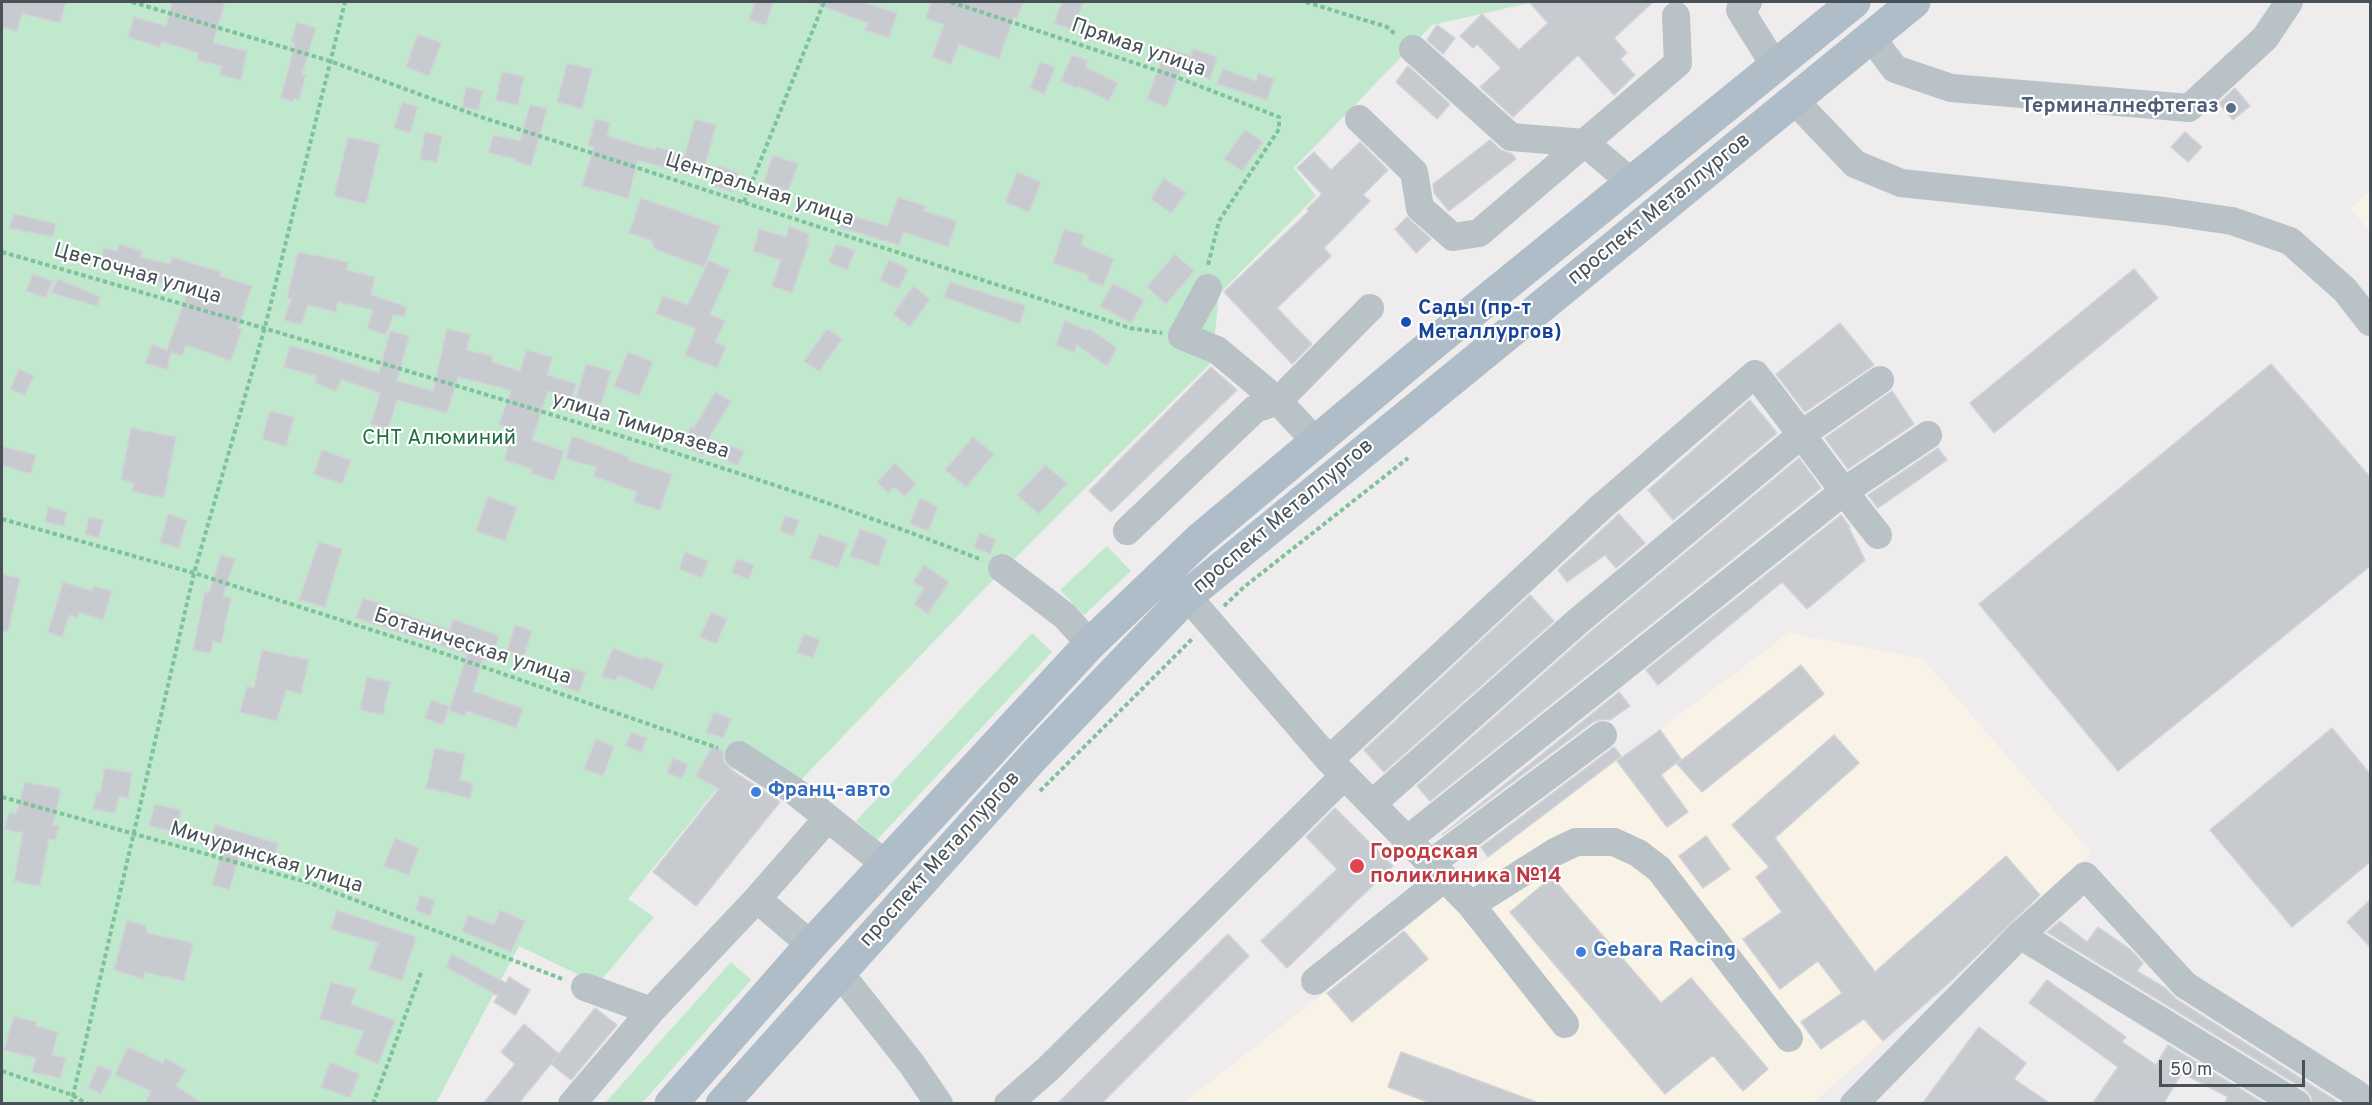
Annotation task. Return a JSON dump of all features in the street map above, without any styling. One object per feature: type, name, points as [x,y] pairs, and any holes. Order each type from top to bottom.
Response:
[{"type":"main road","name":"проспект Металлургов","points":[[670,1104],[811,945],[1090,644],[1200,538],[1317,443],[1424,351],[1854,2]]},
{"type":"main road","name":"проспект Металлургов","points":[[722,1104],[1034,756],[1187,596],[1914,2]]},
{"type":"lane","points":[[1748,2],[1740,10],[1775,66]]},
{"type":"lane","points":[[1871,37],[1895,69],[1952,88],[2189,108],[2265,38],[2289,2]]},
{"type":"lane","points":[[1359,118],[1414,172],[1420,208],[1453,237],[1479,233],[1678,63],[1676,16]]},
{"type":"lane","points":[[1413,49],[1511,137],[1585,143],[1631,183]]},
{"type":"lane","points":[[1795,101],[1856,164],[1901,183],[2164,211],[2232,221],[2290,241],[2344,290],[2370,322]]},
{"type":"lane","points":[[1208,288],[1182,336],[1217,350],[1278,401],[1317,443]]},
{"type":"lane","points":[[1127,531],[1256,409],[1278,401],[1370,309]]},
{"type":"lane","points":[[1008,1104],[1049,1068],[1336,768],[1600,508],[1755,374],[1878,535]]},
{"type":"lane","points":[[1372,804],[1577,622],[1802,434],[1880,380]]},
{"type":"lane","points":[[1407,840],[1843,492],[1928,435]]},
{"type":"lane","points":[[1002,568],[1065,616],[1090,644]]},
{"type":"lane","points":[[1187,596],[1336,768],[1471,905],[1565,1024]]},
{"type":"lane","points":[[1315,981],[1437,871],[1603,735]]},
{"type":"lane","points":[[739,755],[793,790],[885,864]]},
{"type":"lane","points":[[572,1104],[651,1011],[758,899],[827,819]]},
{"type":"lane","points":[[1471,905],[1555,852],[1576,842],[1614,842],[1638,853],[1659,869],[1789,1038]]},
{"type":"lane","points":[[1854,1104],[2020,935],[2085,876],[2185,985],[2366,1091]]},
{"type":"lane","points":[[758,899],[811,945]]},
{"type":"lane","points":[[2020,935],[2296,1104]]},
{"type":"lane","points":[[839,972],[911,1062],[939,1104]]},
{"type":"lane","points":[[585,987],[651,1011]]},
{"type":"path","name":"Центральная улица","points":[[132,2],[330,61],[478,116],[1130,328],[1182,336]]},
{"type":"path","points":[[70,1104],[194,573],[265,327],[345,2]]},
{"type":"path","points":[[744,202],[824,2]]},
{"type":"path","name":"Прямая улица","points":[[951,2],[1171,75],[1279,117],[1279,129],[1219,221],[1208,262],[1208,288]]},
{"type":"path","points":[[1306,2],[1387,27],[1413,49]]},
{"type":"path","name":"Цветочная улица","points":[[2,252],[265,327]]},
{"type":"path","name":"улица Тимирязева","points":[[265,327],[691,457],[830,504],[1002,568]]},
{"type":"path","points":[[1037,794],[1244,587],[1408,458]]},
{"type":"path","name":"Ботаническая улица","points":[[2,519],[194,573],[428,648],[739,755]]},
{"type":"path","name":"Мичуринская улица","points":[[2,797],[310,883],[585,987]]},
{"type":"path","points":[[373,1104],[422,970]]},
{"type":"path","points":[[2,1071],[72,1095],[88,1104]]},
{"type":"shaded area","points":[[2370,191],[2370,233],[2351,208]]},
{"type":"shaded area","points":[[1789,633],[1923,659],[2091,853],[2044,899],[1813,1103],[1182,1104],[1409,926],[1488,857]]},
{"type":"green space","name":"СНТ Алюминий","points":[[2,2],[1534,2],[1432,25],[1294,168],[1316,196],[1219,294],[1212,362],[990,583],[801,780],[747,752],[628,899],[654,917],[598,984],[519,946],[436,1103],[2,1104]]},
{"type":"green space","points":[[1107,546],[1131,571],[1084,615],[1060,590]]},
{"type":"green space","points":[[1032,633],[1052,652],[877,840],[856,821]]},
{"type":"green space","points":[[731,962],[751,980],[642,1103],[605,1103]]},
{"type":"building","points":[[2,2],[66,2],[60,23],[22,13],[17,31],[2,27]]},
{"type":"building","points":[[172,2],[225,2],[213,43],[247,51],[241,80],[220,75],[222,66],[197,60],[199,53],[162,42],[160,47],[128,37],[134,17],[166,26]]},
{"type":"building","points":[[755,2],[773,2],[766,25],[749,20]]},
{"type":"building","points":[[814,2],[863,2],[897,13],[889,38],[865,30],[868,23]]},
{"type":"building","points":[[932,2],[1023,2],[1017,18],[1014,17],[999,59],[959,44],[951,64],[932,57],[944,25],[925,18]]},
{"type":"building","points":[[1062,2],[1083,2],[1074,30],[1054,23]]},
{"type":"building","points":[[1529,2],[1653,2],[1614,38],[1627,53],[1620,59],[1635,75],[1614,95],[1578,55],[1513,117],[1480,87],[1501,68],[1477,44],[1473,48],[1460,36],[1482,14],[1519,50],[1548,23]]},
{"type":"building","points":[[297,22],[316,28],[302,74],[306,75],[299,100],[294,98],[293,102],[281,98],[295,43],[291,42]]},
{"type":"building","points":[[1437,25],[1455,38],[1443,54],[1427,40]]},
{"type":"building","points":[[418,34],[441,43],[429,76],[406,67]]},
{"type":"building","points":[[1166,48],[1191,56],[1193,49],[1217,57],[1210,79],[1181,69],[1166,107],[1147,99]]},
{"type":"building","points":[[1072,55],[1088,61],[1085,67],[1118,83],[1109,101],[1078,86],[1077,88],[1061,81]]},
{"type":"building","points":[[1040,62],[1055,67],[1044,94],[1030,88]]},
{"type":"building","points":[[567,63],[592,69],[582,109],[557,102]]},
{"type":"building","points":[[1408,66],[1450,104],[1437,119],[1396,82]]},
{"type":"building","points":[[1223,69],[1256,81],[1258,73],[1274,79],[1267,100],[1217,84]]},
{"type":"building","points":[[502,72],[524,76],[518,105],[496,100]]},
{"type":"building","points":[[466,87],[483,91],[478,110],[462,107]]},
{"type":"building","points":[[2235,88],[2250,106],[2233,120],[2219,103]]},
{"type":"building","points":[[402,102],[418,107],[410,133],[394,128]]},
{"type":"building","points":[[530,105],[547,109],[531,166],[515,161],[516,159],[489,153],[493,135],[520,141]]},
{"type":"building","points":[[595,119],[610,123],[607,136],[655,150],[656,147],[671,151],[670,154],[684,158],[695,119],[716,125],[705,165],[695,162],[691,175],[638,160],[628,198],[582,186],[594,147],[588,146]]},
{"type":"building","points":[[1245,130],[1263,142],[1242,171],[1224,159]]},
{"type":"building","points":[[425,132],[442,136],[437,162],[420,159]]},
{"type":"building","points":[[2185,132],[2202,147],[2188,162],[2171,147]]},
{"type":"building","points":[[348,137],[380,144],[366,204],[334,196]]},
{"type":"building","points":[[1490,140],[1516,159],[1449,211],[1434,193],[1433,184]]},
{"type":"building","points":[[1360,142],[1388,170],[1363,195],[1370,201],[1324,248],[1331,256],[1277,308],[1312,344],[1292,364],[1224,292],[1309,211],[1307,209],[1322,194],[1297,168],[1314,152],[1331,170]]},
{"type":"building","points":[[773,155],[798,164],[788,191],[764,182]]},
{"type":"building","points":[[718,166],[739,173],[732,192],[712,185]]},
{"type":"building","points":[[1017,172],[1041,182],[1029,212],[1005,202]]},
{"type":"building","points":[[1164,178],[1186,193],[1171,213],[1151,199]]},
{"type":"building","points":[[898,197],[926,206],[924,211],[957,221],[948,247],[904,232],[899,245],[839,227],[843,214],[888,226]]},
{"type":"building","points":[[641,198],[720,226],[704,267],[655,249],[651,240],[629,233]]},
{"type":"building","points":[[14,214],[56,224],[53,237],[9,228]]},
{"type":"building","points":[[1407,217],[1431,239],[1416,253],[1395,229]]},
{"type":"building","points":[[789,226],[809,234],[807,241],[809,242],[792,293],[772,286],[781,260],[753,251],[759,229],[786,237]]},
{"type":"building","points":[[1064,229],[1084,235],[1081,245],[1114,259],[1103,286],[1087,280],[1089,275],[1053,263]]},
{"type":"building","points":[[119,244],[142,251],[140,257],[170,264],[172,257],[221,272],[220,276],[252,286],[238,328],[242,329],[231,361],[186,345],[182,356],[171,352],[167,370],[145,363],[152,345],[167,350],[188,290],[138,275],[139,272],[101,259],[104,248],[117,251]]},
{"type":"building","points":[[836,244],[855,251],[847,270],[829,262]]},
{"type":"building","points":[[298,252],[348,262],[346,270],[375,277],[371,295],[407,307],[404,317],[393,315],[386,335],[367,328],[373,310],[338,302],[336,312],[308,305],[301,325],[284,320],[291,299],[287,298]]},
{"type":"building","points":[[1175,254],[1194,271],[1166,304],[1147,287]]},
{"type":"building","points":[[709,260],[730,270],[710,314],[725,321],[715,342],[726,347],[717,368],[685,355],[696,328],[656,314],[663,296],[688,305]]},
{"type":"building","points":[[889,260],[908,269],[899,289],[880,280]]},
{"type":"building","points":[[2134,269],[2158,298],[1994,433],[1970,403]]},
{"type":"building","points":[[33,274],[52,281],[46,298],[26,291]]},
{"type":"building","points":[[58,279],[100,297],[97,306],[51,293]]},
{"type":"building","points":[[950,282],[1024,305],[1020,324],[944,297]]},
{"type":"building","points":[[1113,283],[1144,300],[1131,323],[1100,306]]},
{"type":"building","points":[[913,286],[930,299],[910,327],[893,314]]},
{"type":"building","points":[[1065,321],[1087,330],[1088,328],[1117,348],[1107,366],[1077,345],[1074,352],[1056,345]]},
{"type":"building","points":[[1840,323],[1874,365],[1805,412],[1776,374]]},
{"type":"building","points":[[447,329],[470,334],[466,350],[493,356],[492,362],[520,371],[527,350],[552,357],[547,375],[576,384],[571,399],[548,391],[532,440],[564,451],[554,481],[531,473],[532,469],[504,460],[514,429],[499,425],[511,390],[458,377],[447,413],[397,400],[388,429],[371,424],[380,393],[341,379],[336,391],[315,383],[317,376],[284,367],[290,346],[379,373],[390,331],[409,336],[397,381],[433,391]]},
{"type":"building","points":[[827,329],[842,339],[819,371],[804,361]]},
{"type":"building","points":[[628,352],[653,362],[639,396],[614,386]]},
{"type":"building","points":[[586,364],[611,371],[601,405],[576,397]]},
{"type":"building","points":[[2271,364],[2370,477],[2370,566],[2118,771],[1979,604]]},
{"type":"building","points":[[1211,367],[1237,390],[1111,512],[1089,491]]},
{"type":"building","points":[[19,369],[34,376],[25,395],[10,389]]},
{"type":"building","points":[[1892,391],[1914,424],[1848,469],[1825,438]]},
{"type":"building","points":[[715,392],[731,401],[709,438],[744,451],[738,465],[704,453],[703,455],[682,445],[691,427],[694,428]]},
{"type":"building","points":[[1750,400],[1777,433],[1673,520],[1648,490]]},
{"type":"building","points":[[270,411],[294,417],[286,446],[262,439]]},
{"type":"building","points":[[131,428],[176,437],[164,498],[132,491],[134,483],[121,480]]},
{"type":"building","points":[[572,436],[629,457],[628,460],[672,474],[660,510],[634,502],[637,492],[594,476],[597,467],[566,459]]},
{"type":"building","points":[[973,437],[994,454],[966,487],[945,470]]},
{"type":"building","points":[[2,446],[36,455],[31,474],[2,465]]},
{"type":"building","points":[[1938,448],[1947,460],[1878,508],[1868,495]]},
{"type":"building","points":[[322,450],[351,460],[342,484],[314,474]]},
{"type":"building","points":[[1799,458],[1821,488],[1430,801],[1417,786],[1588,634]]},
{"type":"building","points":[[895,463],[916,484],[905,496],[894,487],[889,493],[877,482]]},
{"type":"building","points":[[1045,465],[1067,483],[1039,514],[1017,495]]},
{"type":"building","points":[[488,497],[517,507],[505,541],[476,531]]},
{"type":"building","points":[[920,498],[938,507],[928,531],[910,523]]},
{"type":"building","points":[[48,507],[67,512],[64,526],[45,522]]},
{"type":"building","points":[[168,514],[187,520],[179,548],[160,543]]},
{"type":"building","points":[[1619,514],[1645,543],[1616,568],[1605,555],[1567,582],[1558,570]]},
{"type":"building","points":[[1841,515],[1850,527],[1865,560],[1807,609],[1782,582],[1658,685],[1646,670]]},
{"type":"building","points":[[785,516],[799,520],[794,536],[780,531]]},
{"type":"building","points":[[89,517],[103,520],[99,538],[85,534]]},
{"type":"building","points":[[860,529],[887,539],[878,566],[850,556]]},
{"type":"building","points":[[980,533],[996,540],[990,554],[974,547]]},
{"type":"building","points":[[819,534],[847,544],[838,568],[810,558]]},
{"type":"building","points":[[319,542],[342,549],[325,607],[299,600]]},
{"type":"building","points":[[685,552],[708,561],[702,578],[679,569]]},
{"type":"building","points":[[221,555],[235,559],[223,596],[231,598],[221,644],[213,641],[211,653],[193,650],[205,592],[209,593]]},
{"type":"building","points":[[737,559],[754,565],[749,579],[732,573]]},
{"type":"building","points":[[924,565],[949,582],[928,614],[914,604],[924,589],[913,582]]},
{"type":"building","points":[[2,574],[20,578],[8,632],[2,631]]},
{"type":"building","points":[[63,582],[92,591],[94,586],[112,591],[103,620],[79,612],[77,618],[69,615],[62,637],[48,632]]},
{"type":"building","points":[[1530,595],[1554,621],[1384,772],[1364,750]]},
{"type":"building","points":[[363,598],[380,603],[379,606],[450,630],[453,619],[499,636],[490,661],[483,659],[473,691],[523,709],[516,728],[466,711],[465,716],[449,711],[467,654],[356,618]]},
{"type":"building","points":[[711,612],[727,619],[716,644],[700,637]]},
{"type":"building","points":[[515,625],[532,631],[524,656],[507,651]]},
{"type":"building","points":[[804,634],[820,640],[813,658],[797,652]]},
{"type":"building","points":[[613,648],[643,660],[644,657],[664,664],[653,690],[618,675],[616,681],[602,676]]},
{"type":"building","points":[[262,650],[309,660],[301,694],[286,690],[277,721],[240,712],[247,686],[254,688]]},
{"type":"building","points":[[1801,665],[1824,694],[1702,792],[1677,764]]},
{"type":"building","points":[[571,668],[586,673],[579,692],[564,687]]},
{"type":"building","points":[[367,677],[390,682],[383,715],[360,710]]},
{"type":"building","points":[[1619,692],[1630,706],[1610,720],[1602,719],[1593,722],[1442,835]]},
{"type":"building","points":[[431,700],[449,706],[443,725],[425,718]]},
{"type":"building","points":[[714,712],[731,719],[723,738],[706,732]]},
{"type":"building","points":[[2332,728],[2370,774],[2370,862],[2292,927],[2210,830]]},
{"type":"building","points":[[1660,730],[1681,759],[1661,775],[1688,812],[1667,827],[1617,761]]},
{"type":"building","points":[[631,732],[647,738],[641,752],[626,746]]},
{"type":"building","points":[[1834,735],[1859,763],[1775,838],[1875,972],[2006,856],[2040,895],[1952,980],[1883,1041],[1864,1019],[1821,1049],[1801,1022],[1842,993],[1818,961],[1780,989],[1743,939],[1782,912],[1756,877],[1769,867],[1732,825]]},
{"type":"building","points":[[596,739],[614,747],[603,776],[584,769]]},
{"type":"building","points":[[713,745],[723,752],[724,762],[730,769],[780,802],[696,906],[653,872],[719,789],[696,776]]},
{"type":"building","points":[[1614,747],[1621,756],[1488,857],[1481,847]]},
{"type":"building","points":[[435,748],[465,754],[460,780],[473,783],[470,798],[426,788]]},
{"type":"building","points":[[673,758],[688,764],[682,779],[667,773]]},
{"type":"building","points":[[105,768],[132,773],[128,798],[119,796],[115,813],[93,809],[97,792],[100,793]]},
{"type":"building","points":[[25,782],[61,789],[53,825],[59,826],[55,840],[49,839],[40,886],[14,881],[23,833],[5,829],[9,812],[16,814]]},
{"type":"building","points":[[155,804],[181,810],[176,832],[149,826]]},
{"type":"building","points":[[1335,808],[1393,866],[1287,968],[1261,941],[1337,869],[1306,837]]},
{"type":"building","points":[[215,825],[278,843],[273,857],[241,850],[229,890],[212,885],[222,849],[210,846]]},
{"type":"building","points":[[1706,836],[1730,869],[1703,888],[1679,856]]},
{"type":"building","points":[[395,838],[419,848],[409,875],[384,866]]},
{"type":"building","points":[[1552,877],[1661,1003],[1691,978],[1768,1069],[1743,1091],[1713,1055],[1665,1094],[1510,912]]},
{"type":"building","points":[[420,896],[435,900],[430,916],[416,910]]},
{"type":"building","points":[[2370,900],[2370,947],[2347,922]]},
{"type":"building","points":[[337,910],[416,937],[402,981],[369,969],[378,943],[331,929]]},
{"type":"building","points":[[500,910],[525,921],[511,952],[462,931],[468,915],[494,925]]},
{"type":"building","points":[[127,920],[146,926],[147,933],[193,943],[184,981],[145,972],[143,979],[114,970]]},
{"type":"building","points":[[2060,921],[2087,942],[2098,927],[2131,950],[2143,963],[2137,971],[2165,988],[2176,999],[2341,1104],[2313,1104],[2306,1090],[2047,932]]},
{"type":"building","points":[[1404,931],[1428,959],[1352,1022],[1327,993]]},
{"type":"building","points":[[1228,934],[1249,956],[1101,1104],[1057,1104]]},
{"type":"building","points":[[452,954],[506,983],[509,977],[530,990],[515,1015],[494,1002],[498,996],[446,967]]},
{"type":"building","points":[[2047,980],[2126,1037],[2122,1042],[2156,1065],[2168,1045],[2265,1104],[2224,1104],[2228,1097],[2182,1073],[2163,1104],[2092,1104],[2118,1067],[2029,1003]]},
{"type":"building","points":[[331,982],[356,989],[351,1004],[395,1021],[378,1064],[355,1054],[364,1031],[320,1019]]},
{"type":"building","points":[[595,1008],[617,1025],[571,1080],[551,1064]]},
{"type":"building","points":[[14,1016],[36,1022],[35,1026],[58,1032],[52,1055],[66,1058],[60,1078],[32,1072],[36,1058],[4,1050]]},
{"type":"building","points":[[524,1024],[559,1054],[518,1104],[483,1104],[515,1064],[501,1052]]},
{"type":"building","points":[[1979,1027],[2026,1063],[2014,1079],[2051,1104],[1922,1104]]},
{"type":"building","points":[[128,1047],[163,1063],[165,1058],[186,1070],[176,1086],[203,1104],[145,1104],[151,1091],[115,1075]]},
{"type":"building","points":[[1401,1052],[1536,1102],[1536,1104],[1433,1104],[1388,1087]]},
{"type":"building","points":[[330,1062],[359,1074],[350,1098],[321,1087]]},
{"type":"building","points":[[98,1065],[112,1071],[101,1094],[88,1088]]},
{"type":"place","name":"Терминалнефтегаз","points":[[2231,108]]},
{"type":"place","name":"Сады (пр-т Металлургов)","points":[[1406,322]]},
{"type":"place","name":"Франц-авто","points":[[756,792]]},
{"type":"place","name":"Городская поликлиника №14","points":[[1357,866]]},
{"type":"place","name":"Gebara Racing","points":[[1581,952]]}]
